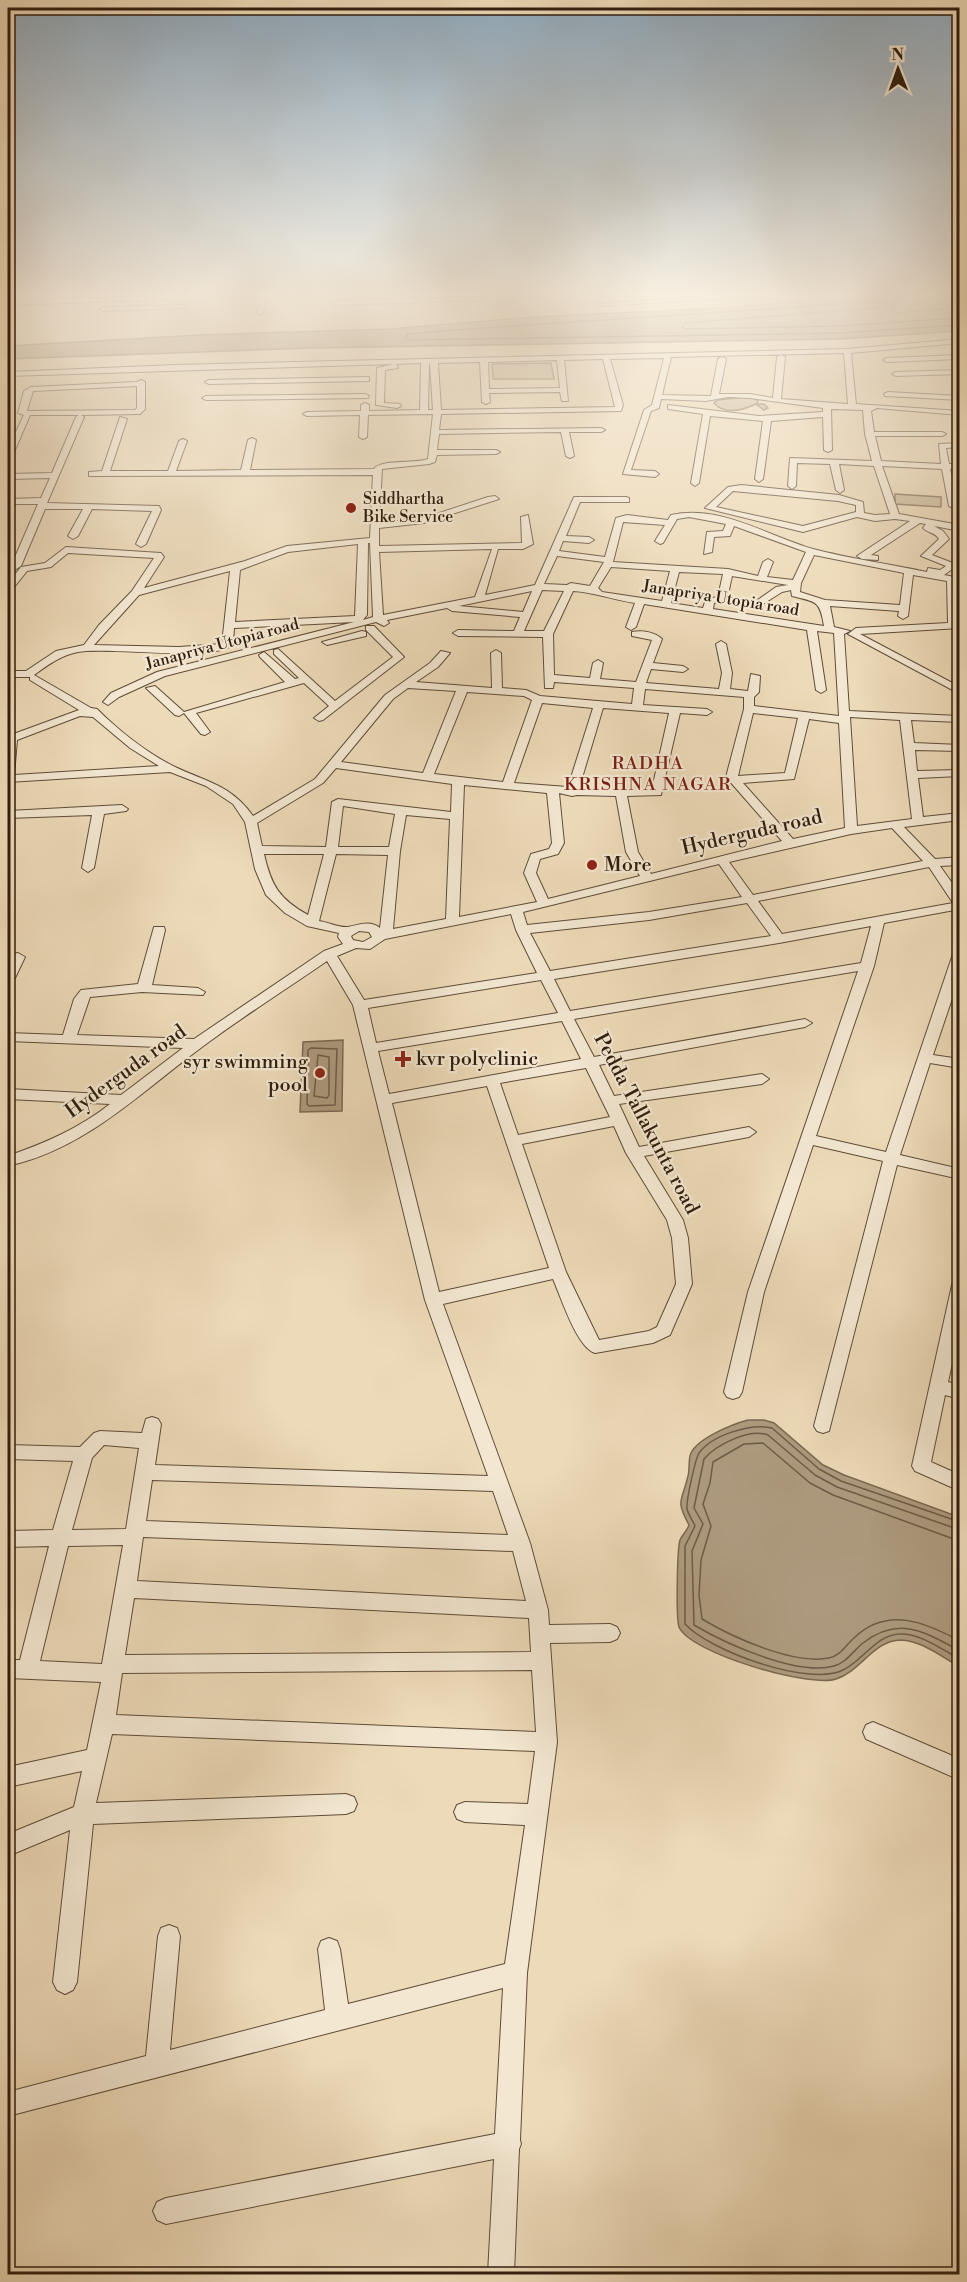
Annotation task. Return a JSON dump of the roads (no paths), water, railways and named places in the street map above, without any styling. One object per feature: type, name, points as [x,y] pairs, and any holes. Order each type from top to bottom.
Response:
[{"type":"street","points":[[25,398],[22,413],[137,412],[141,409],[141,398]]},
{"type":"street","points":[[363,437],[365,398]]},
{"type":"street","points":[[380,398],[380,405],[383,409]]},
{"type":"street","points":[[424,398],[424,409]]},
{"type":"street","points":[[230,625],[346,622],[358,619],[362,615],[374,526],[377,472],[379,467],[386,465],[430,461],[436,432],[436,398]]},
{"type":"street","points":[[486,398],[487,411]]},
{"type":"street","points":[[565,398],[567,410]]},
{"type":"street","points":[[307,414],[366,413],[383,409],[424,409],[437,412],[619,409],[616,398]]},
{"type":"street","points":[[656,406],[658,398]]},
{"type":"street","points":[[767,398],[827,410]]},
{"type":"street","points":[[851,398],[852,405]]},
{"type":"street","points":[[655,474],[626,472],[648,410],[656,406],[767,419],[852,405],[960,413]]},
{"type":"street","points":[[837,407],[872,407]]},
{"type":"street","points":[[872,407],[869,434],[876,464],[917,522],[944,538],[926,556],[953,565],[941,573],[862,556],[917,522]]},
{"type":"street","points":[[827,410],[828,450]]},
{"type":"street","points":[[526,411],[530,430]]},
{"type":"street","points":[[695,483],[707,412]]},
{"type":"street","points":[[8,457],[27,416]]},
{"type":"street","points":[[8,571],[16,566],[80,417]]},
{"type":"street","points":[[105,474],[123,419]]},
{"type":"street","points":[[759,479],[767,419]]},
{"type":"street","points":[[565,430],[570,456]]},
{"type":"street","points":[[436,432],[601,430]]},
{"type":"street","points":[[869,434],[942,434]]},
{"type":"street","points":[[245,473],[252,440]]},
{"type":"street","points":[[171,474],[183,441]]},
{"type":"street","points":[[960,445],[943,445],[953,506],[960,508]]},
{"type":"street","points":[[433,453],[496,452]]},
{"type":"street","points":[[792,486],[793,460],[960,467]]},
{"type":"street","points":[[834,462],[840,490]]},
{"type":"street","points":[[92,474],[377,472]]},
{"type":"street","points":[[8,476],[55,475]]},
{"type":"street","points":[[950,486],[960,486]]},
{"type":"street","points":[[856,514],[861,508],[860,504],[854,501],[741,488],[731,489],[708,508],[803,529],[856,514],[960,528]]},
{"type":"street","points":[[374,526],[409,523],[437,517],[485,500],[495,499]]},
{"type":"street","points":[[518,634],[578,499],[626,500]]},
{"type":"street","points":[[8,501],[156,508],[141,544]]},
{"type":"street","points":[[73,536],[89,506]]},
{"type":"street","points":[[660,541],[677,515],[731,522],[811,552],[956,581],[957,625],[844,631]]},
{"type":"street","points":[[8,674],[28,674],[60,653],[87,648],[171,650],[225,647],[228,644],[233,573],[236,568],[287,549],[370,543],[526,545],[528,544],[525,517]]},
{"type":"street","points":[[592,589],[608,562],[621,518],[671,523]]},
{"type":"street","points":[[707,552],[710,534],[727,534],[731,522]]},
{"type":"street","points":[[858,547],[917,522]]},
{"type":"street","points":[[560,538],[589,540]]},
{"type":"street","points":[[370,543],[381,621]]},
{"type":"street","points":[[8,589],[27,566],[48,565],[66,550],[158,555],[159,557],[136,593],[102,627],[87,648]]},
{"type":"street","points":[[479,598],[495,551]]},
{"type":"street","points":[[811,552],[796,585],[797,595],[822,603],[904,608]]},
{"type":"street","points":[[553,554],[675,569],[728,572],[796,585]]},
{"type":"street","points":[[762,579],[768,562]]},
{"type":"street","points":[[136,593],[248,563]]},
{"type":"street","points":[[666,604],[675,569]]},
{"type":"street","points":[[704,613],[709,601],[722,599],[728,572]]},
{"type":"street","points":[[901,628],[909,572]]},
{"type":"street","points":[[760,602],[778,590],[796,585]]},
{"type":"street","points":[[508,785],[544,699],[549,678],[548,634],[571,586]]},
{"type":"street","name":"Janapriya Utopia road","points":[[108,702],[115,695],[139,682],[397,615],[538,587],[571,586],[592,589],[599,594],[666,604],[704,613],[844,631]]},
{"type":"street","points":[[638,707],[640,685],[656,637],[633,631],[640,600]]},
{"type":"street","points":[[822,603],[844,631],[960,691]]},
{"type":"street","points":[[437,607],[527,615]]},
{"type":"street","name":"Janapriya Utopia road","points":[[191,670],[265,661],[278,652],[366,631],[381,621]]},
{"type":"street","points":[[812,628],[821,690]]},
{"type":"street","points":[[302,648],[366,631],[399,657],[319,718]]},
{"type":"street","points":[[844,631],[844,717],[851,830]]},
{"type":"street","points":[[459,633],[548,634]]},
{"type":"street","points":[[721,644],[727,673],[724,692]]},
{"type":"street","points":[[156,650],[175,674]]},
{"type":"street","points":[[171,650],[191,670]]},
{"type":"street","points":[[278,652],[335,706]]},
{"type":"street","points":[[250,822],[319,781],[376,710],[445,653]]},
{"type":"street","points":[[496,653],[497,691]]},
{"type":"street","points":[[265,661],[288,661]]},
{"type":"street","points":[[265,661],[293,683]]},
{"type":"street","points":[[265,661],[280,686]]},
{"type":"street","points":[[594,682],[598,663]]},
{"type":"street","points":[[647,666],[683,669]]},
{"type":"street","name":"Janapriya Utopia road","points":[[108,702],[154,686],[175,674]]},
{"type":"street","points":[[755,676],[754,692],[749,703],[732,777],[790,843]]},
{"type":"street","points":[[34,678],[96,714],[134,746],[171,769],[210,784],[237,802],[250,822],[261,869],[270,892],[289,910],[312,923],[348,931],[357,927],[367,927],[382,935]]},
{"type":"street","points":[[549,678],[724,692],[749,703],[804,715],[960,719]]},
{"type":"street","points":[[205,732],[189,712],[306,679]]},
{"type":"street","points":[[407,685],[526,693],[544,699],[599,705],[707,712]]},
{"type":"street","points":[[154,686],[179,711]]},
{"type":"street","points":[[427,778],[463,688]]},
{"type":"street","points":[[108,702],[90,712],[79,713],[10,739],[8,778],[171,769]]},
{"type":"street","points":[[572,793],[599,705]]},
{"type":"street","points":[[334,764],[427,778],[572,793],[657,793],[675,710]]},
{"type":"street","points":[[736,780],[775,776],[790,777],[804,715]]},
{"type":"street","points":[[905,717],[918,821]]},
{"type":"street","points":[[909,746],[960,748]]},
{"type":"street","points":[[913,775],[960,773]]},
{"type":"street","points":[[452,920],[458,780]]},
{"type":"street","points":[[544,904],[530,873],[535,857],[554,851],[558,843],[553,791]]},
{"type":"street","points":[[621,794],[632,852],[648,879]]},
{"type":"street","points":[[312,923],[331,851],[338,802],[456,816]]},
{"type":"street","points":[[8,814],[122,809]]},
{"type":"street","points":[[88,868],[98,814],[95,811]]},
{"type":"street","points":[[382,935],[400,811]]},
{"type":"street","name":"Hyderguda road","points":[[8,1161],[57,1144],[95,1123],[121,1100],[197,1044],[329,954],[352,945],[370,945],[382,935],[544,904],[721,859],[851,830],[960,816]]},
{"type":"street","points":[[360,1005],[779,939],[960,905],[932,863],[896,824]]},
{"type":"street","points":[[258,850],[393,851]]},
{"type":"street","points":[[721,859],[779,939]]},
{"type":"street","points":[[522,930],[586,921],[647,916],[751,899],[932,863],[960,861]]},
{"type":"street","name":"Pedda Tallakunta road","points":[[516,910],[522,930],[610,1101],[634,1153],[675,1220],[680,1238],[684,1284],[663,1331],[653,1337],[596,1347],[589,1341],[558,1272]]},
{"type":"street","points":[[733,1392],[756,1292],[867,966],[879,919]]},
{"type":"street","points":[[142,988],[146,983],[159,930]]},
{"type":"street","points":[[348,931],[345,937],[352,945]]},
{"type":"street","points":[[329,954],[360,1005],[433,1300],[521,1543],[538,1610],[547,1742],[515,1973],[509,2144],[501,2274]]},
{"type":"street","points":[[823,1426],[891,1159],[960,954]]},
{"type":"street","points":[[8,978],[18,957]]},
{"type":"street","points":[[371,1048],[867,966]]},
{"type":"street","points":[[69,1038],[81,999],[86,993],[142,988],[198,992]]},
{"type":"street","points":[[383,1100],[805,1023]]},
{"type":"street","points":[[8,1037],[197,1044]]},
{"type":"street","points":[[926,1058],[960,1064]]},
{"type":"street","points":[[610,1101],[762,1078]]},
{"type":"street","points":[[433,1300],[558,1272],[492,1080]]},
{"type":"street","points":[[8,1095],[121,1100]]},
{"type":"street","points":[[512,1141],[618,1120]]},
{"type":"street","points":[[634,1153],[749,1132]]},
{"type":"street","points":[[807,1139],[960,1173]]},
{"type":"street","points":[[960,1285],[957,1312],[921,1466],[960,1484]]},
{"type":"street","points":[[939,1386],[960,1392]]},
{"type":"street","points":[[28,1669],[60,1539],[84,1454],[100,1438],[150,1433],[104,1724],[83,1814],[65,1982]]},
{"type":"street","points":[[8,1452],[84,1454]]},
{"type":"street","points":[[144,1472],[500,1484]]},
{"type":"street","points":[[8,1539],[60,1539],[134,1532],[521,1543]]},
{"type":"street","points":[[125,1589],[538,1610]]},
{"type":"street","points":[[540,1634],[610,1633]]},
{"type":"street","points":[[8,1669],[542,1661]]},
{"type":"street","points":[[104,1724],[547,1742]]},
{"type":"street","points":[[873,1732],[960,1770]]},
{"type":"street","points":[[8,1777],[96,1758]]},
{"type":"street","points":[[8,1845],[83,1814],[346,1804]]},
{"type":"street","points":[[465,1812],[536,1815]]},
{"type":"street","points":[[157,2065],[169,1936]]},
{"type":"street","points":[[329,1949],[338,2018]]},
{"type":"street","points":[[8,2103],[515,1973]]},
{"type":"street","points":[[166,2211],[509,2144]]},
{"type":"water","points":[[343,1040],[342,1111],[300,1112],[303,1042]]},
{"type":"water","points":[[748,1420],[764,1420],[774,1423],[823,1465],[844,1475],[959,1517],[959,1666],[924,1646],[901,1640],[883,1645],[853,1670],[836,1679],[802,1678],[777,1673],[726,1657],[688,1637],[679,1627],[677,1599],[679,1546],[689,1525],[682,1510],[681,1500],[689,1473],[690,1455],[695,1447],[708,1437]]},
{"type":"place","name":"Siddhartha Bike Service","points":[[351,508]]},
{"type":"place","name":"More","points":[[592,865]]},
{"type":"place","name":"kvr polyclinic","points":[[403,1059]]},
{"type":"place","name":"syr swimming pool","points":[[320,1073]]},
{"type":"district","name":"RADHA KRISHNA NAGAR","points":[[648,774]]}]
